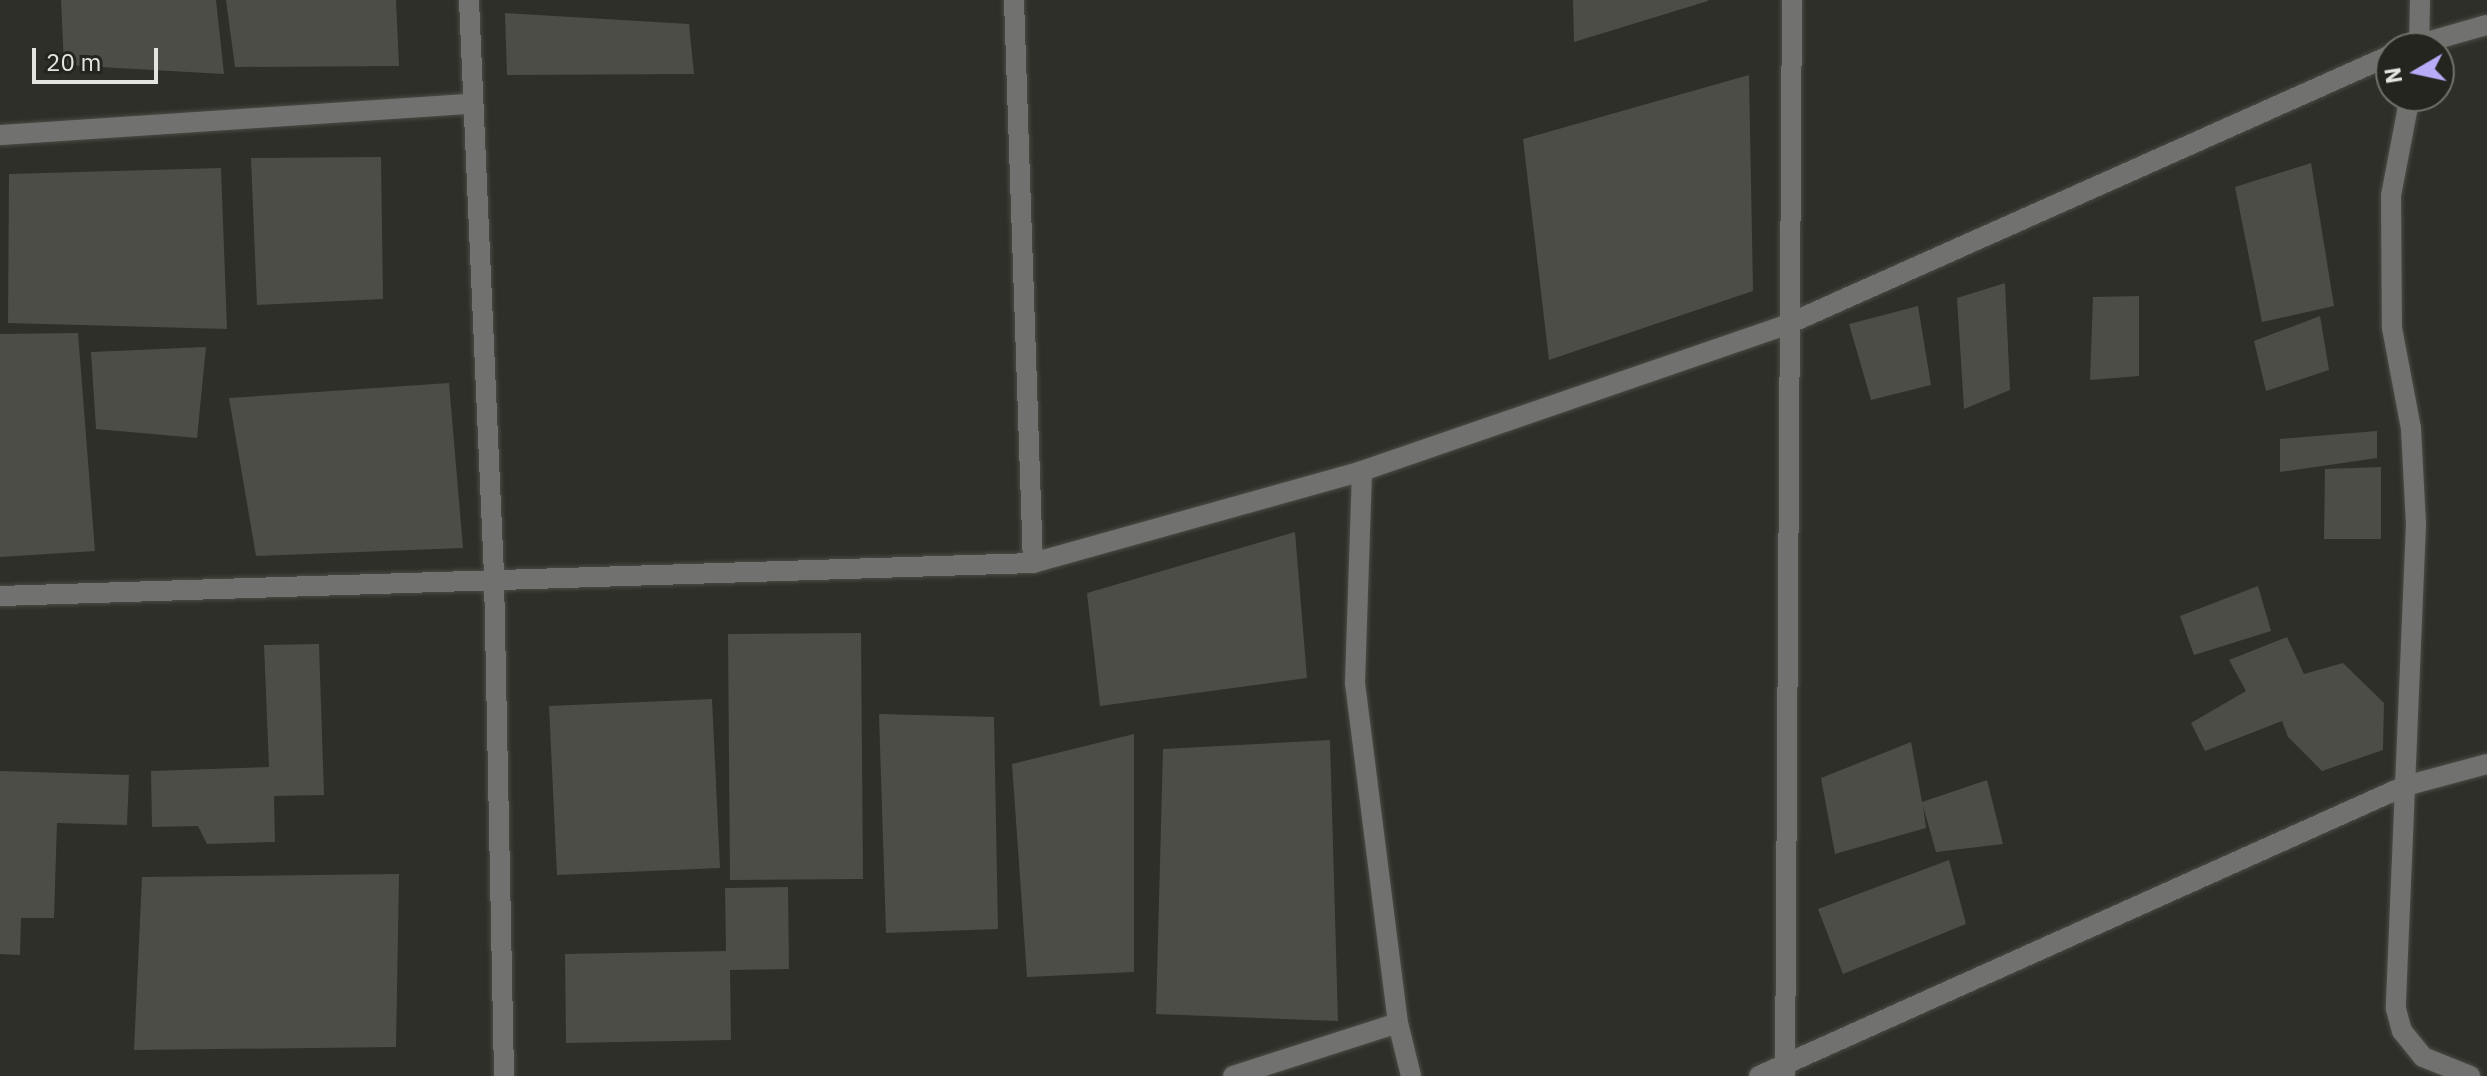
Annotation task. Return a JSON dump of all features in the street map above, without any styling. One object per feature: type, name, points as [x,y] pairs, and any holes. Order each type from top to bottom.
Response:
[{"type":"street","points":[[469,0],[494,576],[504,1076]]},
{"type":"street","points":[[1014,0],[1033,563]]},
{"type":"street","points":[[1785,1071],[1786,325],[1792,0]]},
{"type":"street","points":[[2417,32],[2420,0]]},
{"type":"street","points":[[2455,34],[2487,25]]},
{"type":"street","points":[[0,596],[494,576],[1033,563],[1362,471],[1786,325],[2375,62]]},
{"type":"street","points":[[0,135],[472,104]]},
{"type":"street","points":[[2407,112],[2391,196],[2392,328],[2411,429],[2416,524],[2396,1009],[2402,1031],[2423,1057],[2470,1076]]},
{"type":"street","points":[[1362,471],[1355,683],[1398,1023],[1411,1076]]},
{"type":"street","points":[[1759,1076],[1785,1071],[2405,786],[2487,764]]},
{"type":"street","points":[[1233,1076],[1398,1023]]},
{"type":"building","points":[[61,0],[216,0],[224,74],[64,65]]},
{"type":"building","points":[[226,0],[396,0],[399,66],[235,67]]},
{"type":"building","points":[[1573,0],[1708,0],[1708,1],[1574,42]]},
{"type":"building","points":[[505,13],[689,24],[694,74],[507,75]]},
{"type":"building","points":[[1749,75],[1753,291],[1549,360],[1523,139]]},
{"type":"building","points":[[381,157],[383,299],[257,305],[251,158]]},
{"type":"building","points":[[2311,163],[2334,306],[2262,322],[2235,187]]},
{"type":"building","points":[[221,168],[227,329],[8,323],[9,174]]},
{"type":"building","points":[[2005,283],[2010,390],[1964,409],[1957,298]]},
{"type":"building","points":[[2139,296],[2139,376],[2090,380],[2093,297]]},
{"type":"building","points":[[1918,306],[1931,385],[1871,400],[1849,324]]},
{"type":"building","points":[[2320,316],[2329,370],[2266,391],[2254,341]]},
{"type":"building","points":[[78,333],[95,551],[0,557],[0,334]]},
{"type":"building","points":[[206,347],[197,438],[96,429],[91,352]]},
{"type":"building","points":[[449,383],[463,548],[256,556],[229,398]]},
{"type":"building","points":[[2377,431],[2377,458],[2280,472],[2280,439]]},
{"type":"building","points":[[2381,467],[2381,539],[2324,539],[2325,469]]},
{"type":"building","points":[[1295,532],[1307,678],[1100,706],[1087,593]]},
{"type":"building","points":[[2258,586],[2271,631],[2194,655],[2180,616]]},
{"type":"building","points":[[861,633],[863,879],[730,880],[728,634]]},
{"type":"building","points":[[2287,637],[2304,674],[2343,663],[2384,703],[2383,750],[2322,771],[2288,737],[2282,721],[2205,751],[2191,723],[2246,691],[2229,660]]},
{"type":"building","points":[[319,644],[324,795],[274,796],[275,842],[207,844],[198,826],[152,827],[151,771],[269,767],[264,645]]},
{"type":"building","points":[[712,699],[720,868],[557,875],[549,706]]},
{"type":"building","points":[[879,714],[994,717],[998,929],[886,933]]},
{"type":"building","points":[[1134,734],[1134,972],[1027,977],[1012,764]]},
{"type":"building","points":[[1330,740],[1338,1021],[1156,1014],[1163,749]]},
{"type":"building","points":[[1911,742],[1922,802],[1987,780],[2003,844],[1936,852],[1923,806],[1926,828],[1835,854],[1821,778]]},
{"type":"building","points":[[0,771],[129,775],[127,825],[57,823],[54,918],[21,918],[20,955],[0,954]]},
{"type":"building","points":[[1949,860],[1966,924],[1843,974],[1818,909]]},
{"type":"building","points":[[399,874],[396,1047],[134,1050],[142,877]]},
{"type":"building","points":[[788,887],[789,969],[730,970],[731,1040],[566,1043],[565,954],[726,951],[725,888]]}]
